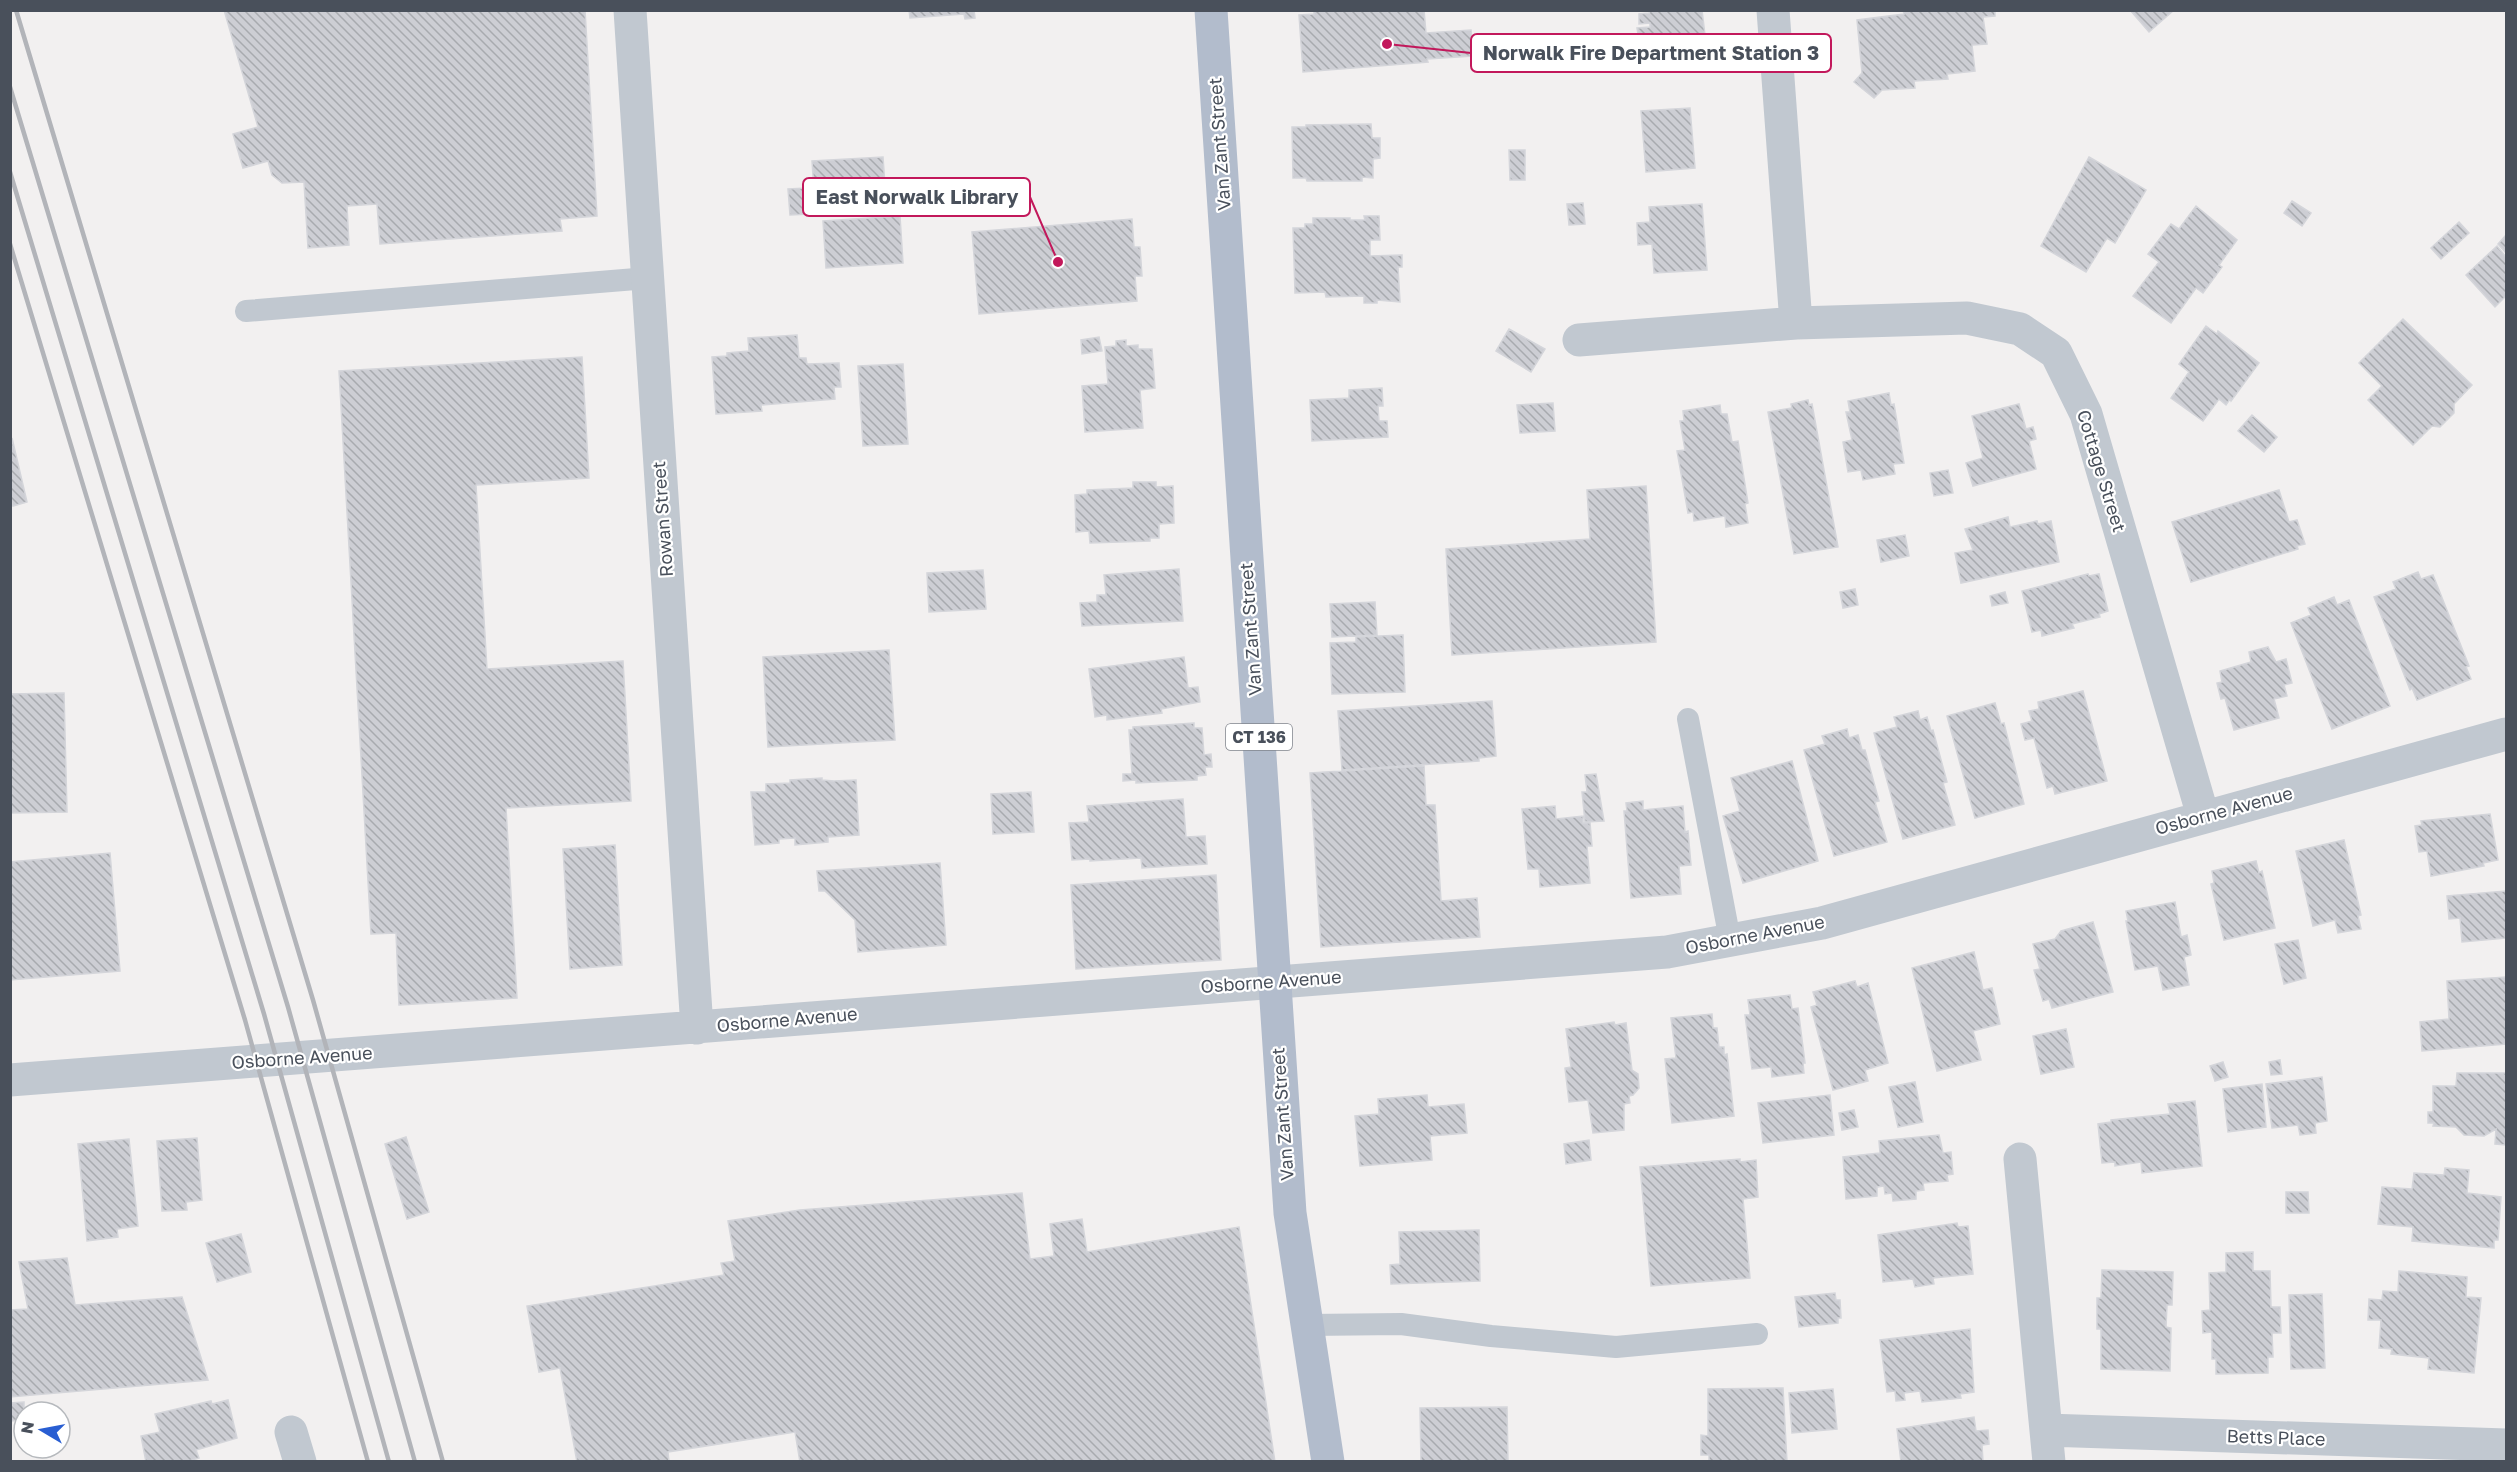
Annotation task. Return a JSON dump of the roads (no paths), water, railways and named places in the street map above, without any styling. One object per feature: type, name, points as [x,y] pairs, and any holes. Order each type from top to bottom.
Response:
[{"type":"main road","name":"Van Zant Street","points":[[1211,10],[1290,1213],[1328,1461]]},
{"type":"street","name":"Rowan Street","points":[[630,10],[697,1028]]},
{"type":"street","points":[[1773,10],[1796,323]]},
{"type":"street","name":"Cottage Street","points":[[1579,340],[1796,323],[1967,318],[2020,329],[2056,353],[2086,414],[2203,816]]},
{"type":"street","name":"Osborne Avenue","points":[[10,1080],[1667,952],[1822,923],[2506,734]]},
{"type":"street","name":"Betts Place","points":[[2020,1159],[2047,1446],[2506,1445]]},
{"type":"lane","points":[[246,311],[648,278]]},
{"type":"lane","points":[[1688,719],[1730,940]]},
{"type":"lane","points":[[1307,1325],[1401,1324],[1491,1336],[1616,1347],[1756,1334]]},
{"type":"railway","points":[[16,10],[313,1000],[443,1462]]},
{"type":"railway","points":[[10,87],[288,1007],[415,1462]]},
{"type":"railway","points":[[10,172],[264,1014],[389,1462]]},
{"type":"railway","points":[[10,244],[245,1020],[368,1462]]},
{"type":"place","name":"Norwalk Fire Department Station 3","points":[[1387,44]]},
{"type":"place","name":"East Norwalk Library","points":[[1058,262]]}]
